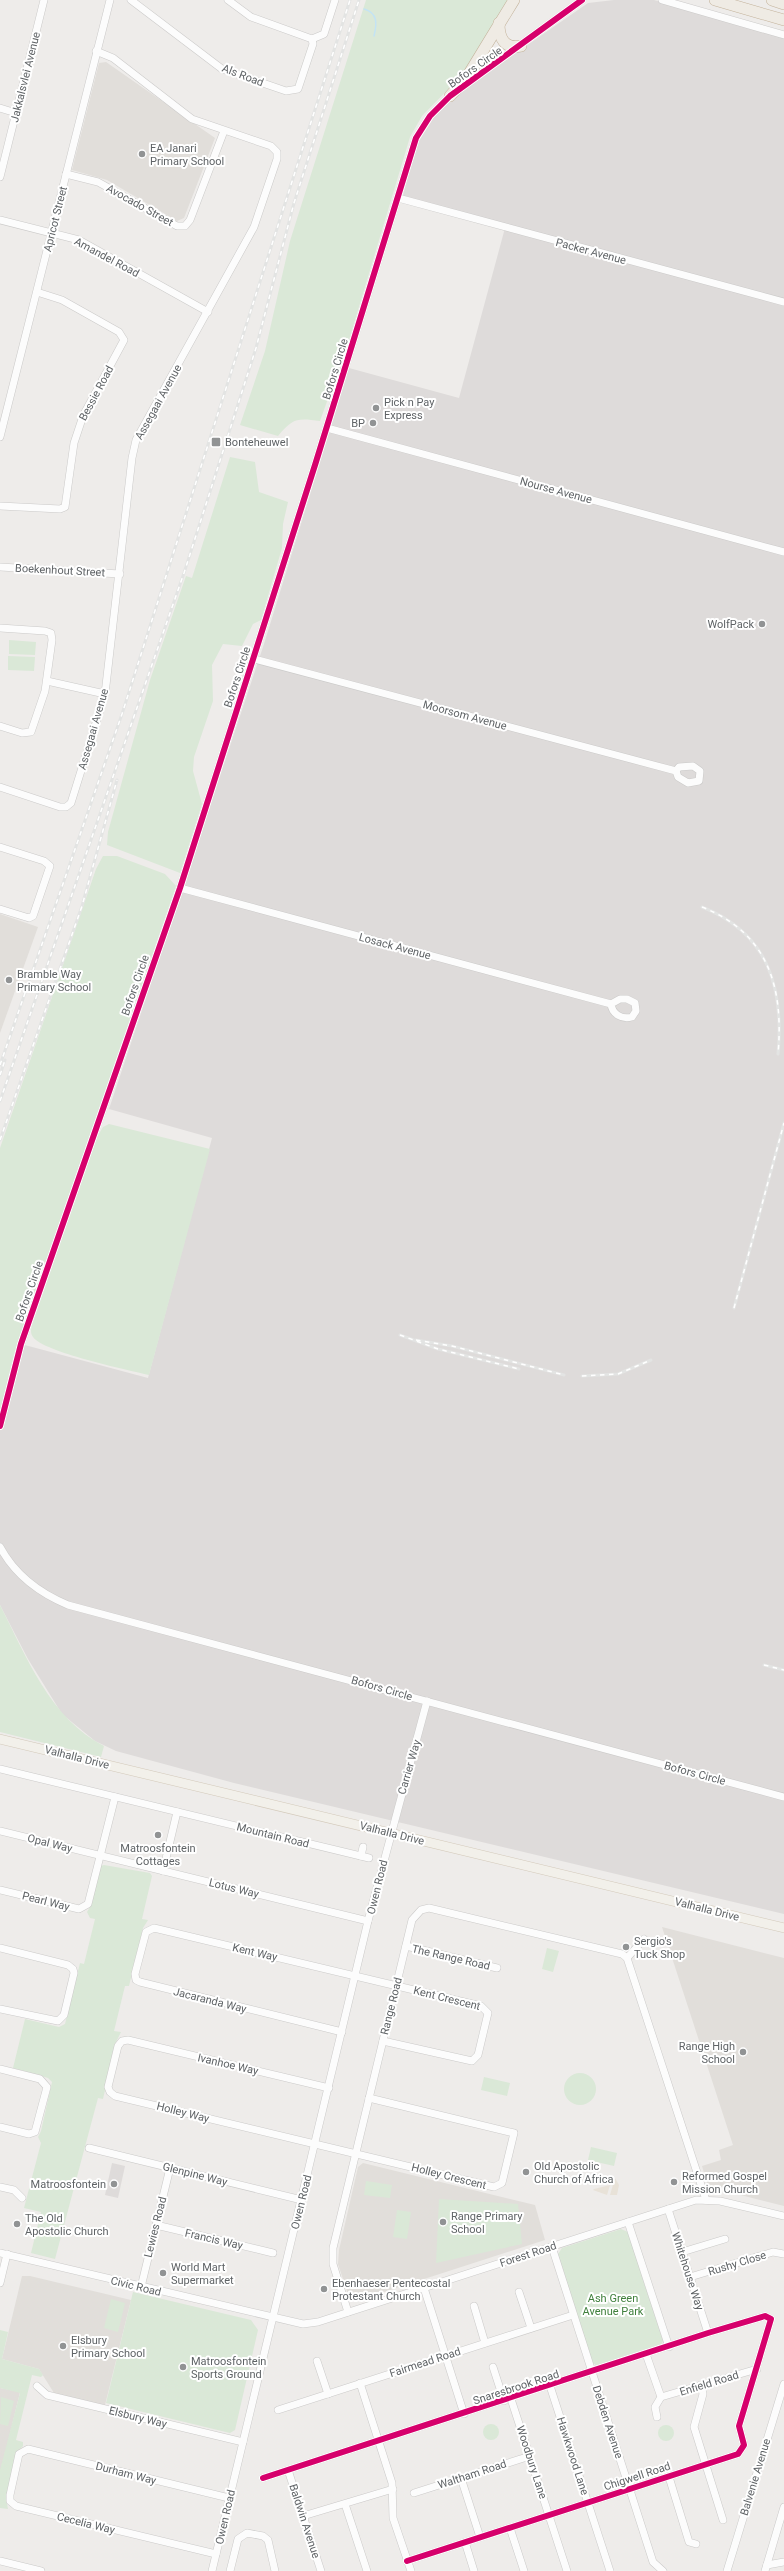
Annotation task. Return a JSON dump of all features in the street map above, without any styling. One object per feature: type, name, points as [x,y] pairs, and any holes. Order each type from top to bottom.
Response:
[{"type":"highway","points":[[450,96],[467,77],[514,0]]},
{"type":"highway","points":[[715,0],[784,20]]},
{"type":"highway","points":[[772,0],[784,4]]},
{"type":"highway","points":[[499,23],[499,35],[503,42],[510,46],[521,46]]},
{"type":"main road","name":"Valhalla Drive","points":[[0,1739],[784,1928]]},
{"type":"street","name":"Jakkalsvlei Avenue","points":[[0,177],[44,0]]},
{"type":"street","name":"Apricot Street","points":[[0,437],[110,0]]},
{"type":"street","name":"Als Road","points":[[131,0],[222,69],[286,91],[298,89],[301,83],[313,44],[312,38]]},
{"type":"street","points":[[228,0],[251,17],[312,38],[324,34],[335,0]]},
{"type":"street","name":"Bofors Circle","points":[[0,1426],[21,1344],[180,888],[327,428],[416,138],[430,116],[450,96],[521,46],[582,0]]},
{"type":"street","points":[[662,0],[784,35]]},
{"type":"street","name":"Assegaai Avenue","points":[[0,787],[60,807],[69,806],[105,694],[120,574],[132,458],[136,440],[254,227],[277,159],[277,152],[271,146],[192,119],[113,58],[96,51]]},
{"type":"street","points":[[0,108],[16,113]]},
{"type":"street","name":"Avocado Street","points":[[66,174],[98,182],[177,226],[186,226],[190,220],[224,131]]},
{"type":"street","name":"Packer Avenue","points":[[398,198],[784,302]]},
{"type":"street","name":"Amandel Road","points":[[0,220],[84,242],[208,312]]},
{"type":"street","name":"Bessie Road","points":[[0,506],[60,509],[65,507],[74,443],[82,416],[124,340],[120,332],[62,300],[37,292]]},
{"type":"street","name":"Nourse Avenue","points":[[327,428],[784,552]]},
{"type":"street","name":"Boekenhout Street","points":[[0,567],[120,574]]},
{"type":"street","points":[[0,628],[45,630],[50,633],[52,640],[47,681],[31,732],[22,733],[0,726]]},
{"type":"street","name":"Moorsom Avenue","points":[[254,658],[676,771]]},
{"type":"street","points":[[47,681],[105,694]]},
{"type":"street","points":[[0,847],[44,861],[50,866],[33,916],[29,918],[0,909]]},
{"type":"street","name":"Losack Avenue","points":[[180,888],[611,1004]]},
{"type":"street","name":"Bofors Circle","points":[[0,1547],[24,1579],[43,1593],[68,1605],[784,1796]]},
{"type":"street","name":"Carrier Way","points":[[390,1833],[427,1701]]},
{"type":"street","name":"Mountain Road","points":[[0,1770],[369,1858]]},
{"type":"street","points":[[100,1856],[115,1797]]},
{"type":"street","points":[[163,1871],[177,1812]]},
{"type":"street","name":"Opal Way","points":[[0,1831],[100,1856]]},
{"type":"street","name":"Owen Road","points":[[212,2571],[390,1833]]},
{"type":"street","points":[[361,1856],[362,1848]]},
{"type":"street","name":"Lotus Way","points":[[100,1856],[368,1921]]},
{"type":"street","name":"Pearl Way","points":[[0,1890],[79,1910],[84,1909],[88,1904],[100,1856]]},
{"type":"street","name":"Range Road","points":[[348,2312],[332,2255],[355,2154],[415,1914],[421,1910],[429,1908],[622,1954],[627,1958]]},
{"type":"street","name":"Kent Way","points":[[154,1928],[356,1976]]},
{"type":"street","name":"Jacaranda Way","points":[[154,1928],[146,1932],[135,1974],[136,1980],[342,2032]]},
{"type":"street","points":[[644,1939],[627,1958],[706,2200]]},
{"type":"street","name":"The Range Road","points":[[406,1946],[497,1968]]},
{"type":"street","points":[[0,1948],[65,1964],[73,1969],[71,1985],[61,2020],[53,2022],[0,2009]]},
{"type":"street","name":"Kent Crescent","points":[[356,1976],[486,2008],[488,2016],[478,2056],[475,2060],[468,2061],[383,2041]]},
{"type":"street","name":"Ivanhoe Way","points":[[128,2040],[329,2088]]},
{"type":"street","name":"Holley Way","points":[[128,2040],[122,2041],[118,2046],[108,2085],[110,2092],[115,2096],[315,2144]]},
{"type":"street","points":[[0,2069],[40,2079],[47,2084],[37,2129],[35,2132],[29,2134],[0,2127]]},
{"type":"street","name":"Holley Crescent","points":[[315,2144],[494,2187],[500,2185],[503,2180],[514,2133],[369,2098]]},
{"type":"street","name":"Glenpine Way","points":[[89,2148],[302,2200]]},
{"type":"street","name":"Lewies Road","points":[[140,2286],[170,2168]]},
{"type":"street","points":[[0,2187],[14,2190],[22,2198]]},
{"type":"street","name":"Forest Road","points":[[273,2319],[308,2324],[668,2209],[706,2200],[727,2202],[784,2216]]},
{"type":"street","name":"Whitehouse Way","points":[[668,2209],[708,2333]]},
{"type":"street","points":[[628,2222],[669,2346]]},
{"type":"street","name":"Francis Way","points":[[156,2225],[273,2252]]},
{"type":"street","points":[[682,2252],[725,2239]]},
{"type":"street","name":"Debden Avenue","points":[[552,2247],[654,2562],[661,2571]]},
{"type":"street","name":"Rushy Close","points":[[690,2277],[773,2252],[784,2254]]},
{"type":"street","points":[[0,2283],[3,2253]]},
{"type":"street","name":"Civic Road","points":[[3,2253],[273,2319]]},
{"type":"street","points":[[424,2288],[464,2414]]},
{"type":"street","points":[[519,2292],[531,2328]]},
{"type":"street","points":[[474,2306],[486,2343]]},
{"type":"street","name":"Fairmead Road","points":[[278,2410],[573,2315]]},
{"type":"street","name":"Snaresbrook Road","points":[[263,2478],[592,2373],[708,2333],[765,2316],[772,2321]]},
{"type":"street","name":"Chigwell Road","points":[[408,2561],[738,2454],[742,2450],[739,2426],[772,2321]]},
{"type":"street","points":[[646,2354],[661,2398],[655,2407],[657,2417]]},
{"type":"street","points":[[317,2361],[328,2394]]},
{"type":"street","points":[[493,2367],[504,2401]]},
{"type":"street","name":"Enfield Road","points":[[661,2398],[757,2369]]},
{"type":"street","points":[[360,2383],[392,2490],[393,2518],[411,2571]]},
{"type":"street","name":"Balvenie Avenue","points":[[727,2571],[784,2384]]},
{"type":"street","points":[[701,2385],[703,2394],[694,2427],[723,2520]]},
{"type":"street","name":"Elsbury Way","points":[[37,2386],[47,2395],[243,2442]]},
{"type":"street","name":"Hawkwood Lane","points":[[550,2386],[610,2571]]},
{"type":"street","name":"Woodbury Lane","points":[[512,2398],[567,2571]]},
{"type":"street","name":"Durham Way","points":[[23,2450],[28,2449],[229,2498]]},
{"type":"street","name":"Cecelia Way","points":[[23,2450],[19,2454],[10,2495],[10,2501],[14,2505],[216,2554]]},
{"type":"street","name":"Waltham Road","points":[[414,2493],[530,2456]]},
{"type":"street","name":"Baldwin Avenue","points":[[288,2470],[321,2571]]},
{"type":"street","points":[[669,2476],[689,2542],[696,2544]]},
{"type":"street","points":[[461,2478],[480,2538]]},
{"type":"street","points":[[303,2516],[392,2490]]},
{"type":"street","points":[[345,2504],[367,2571]]},
{"type":"street","points":[[766,2568],[783,2512]]},
{"type":"street","points":[[510,2528],[524,2571]]},
{"type":"street","points":[[230,2571],[238,2539],[247,2533],[263,2536],[268,2540],[275,2571]]},
{"type":"street","points":[[465,2542],[474,2571]]},
{"type":"street","points":[[0,2561],[41,2571]]},
{"type":"street","points":[[766,2568],[784,2562]]},
{"type":"shaded area","points":[[614,0],[654,0],[784,38],[784,1914],[234,1783],[116,1751],[95,1741],[62,1714],[28,1659],[0,1605],[0,1554],[3,1552],[0,1547],[0,1426],[21,1344],[148,1378],[212,1138],[109,1109],[264,644],[349,368],[459,398],[505,228],[402,199],[416,146],[429,123],[448,100],[588,3]]},
{"type":"shaded area","name":"EA Janari Primary School","points":[[106,62],[215,138],[184,218],[177,221],[107,180],[72,170],[99,63]]},
{"type":"shaded area","name":"Bramble Way Primary School","points":[[0,914],[38,927],[0,1033]]},
{"type":"shaded area","name":"Range High School","points":[[662,1927],[784,1958],[784,2206],[713,2188],[707,2183],[702,2166],[721,2160],[719,2150],[733,2145]]},
{"type":"shaded area","points":[[112,2163],[125,2166],[118,2198],[105,2195]]},
{"type":"shaded area","name":"Range Primary School","points":[[363,2163],[535,2205],[545,2240],[356,2301],[349,2297],[338,2264],[339,2250],[358,2167]]},
{"type":"shaded area","name":"Elsbury Primary School","points":[[22,2276],[30,2276],[131,2300],[105,2405],[54,2393],[39,2369],[2,2359]]},
{"type":"shaded area","points":[[0,2388],[20,2392],[0,2475]]},
{"type":"green space","points":[[366,0],[511,0],[466,71],[422,116],[410,137],[349,340],[320,421],[296,421],[288,426],[278,436],[240,425],[265,351],[290,241]]},
{"type":"green space","points":[[230,457],[255,462],[259,492],[288,502],[283,524],[282,548],[261,620],[253,624],[242,646],[223,644],[212,665],[213,701],[194,757],[193,771],[202,804],[180,873],[107,845],[108,832],[150,680],[186,576],[192,578]]},
{"type":"green space","points":[[9,640],[36,642],[35,655],[9,654]]},
{"type":"green space","points":[[8,656],[35,657],[34,671],[8,670]]},
{"type":"green space","points":[[103,856],[117,856],[165,874],[176,886],[14,1354],[0,1412],[0,1148],[96,869]]},
{"type":"green space","points":[[109,1124],[210,1149],[149,1375],[87,1360],[52,1349],[40,1343],[33,1337],[31,1332],[32,1325],[97,1137],[103,1127]]},
{"type":"green space","points":[[0,1605],[30,1665],[54,1703],[69,1720],[85,1734],[104,1746],[101,1757],[0,1732]]},
{"type":"green space","points":[[104,1865],[150,1873],[152,1876],[142,1919],[148,1920],[143,1928],[129,1986],[125,1986],[114,2031],[121,2032],[116,2042],[103,2099],[98,2098],[55,2259],[31,2253],[41,2212],[24,2208],[41,2143],[38,2137],[41,2131],[52,2082],[48,2078],[13,2068],[25,2019],[59,2027],[65,2024],[80,1963],[84,1964],[95,1919],[90,1918],[87,1912],[90,1907],[100,1866]]},
{"type":"green space","points":[[547,1948],[559,1951],[553,1972],[542,1969]]},
{"type":"green space","points":[[577,2073],[583,2073],[592,2077],[596,2089],[592,2101],[583,2105],[577,2105],[568,2101],[564,2092],[564,2086],[568,2077]]},
{"type":"green space","points":[[484,2077],[510,2083],[507,2096],[481,2090]]},
{"type":"green space","points":[[591,2147],[617,2153],[614,2166],[588,2160]]},
{"type":"green space","points":[[366,2181],[392,2185],[390,2198],[364,2195]]},
{"type":"green space","points":[[439,2199],[518,2204],[522,2244],[436,2263]]},
{"type":"green space","points":[[397,2210],[411,2212],[407,2239],[393,2237]]},
{"type":"green space","name":"Ash Green Avenue Park","points":[[621,2229],[628,2232],[663,2341],[661,2345],[598,2367],[592,2362],[558,2254],[562,2248]]},
{"type":"green space","name":"Matroosfontein Sports Ground","points":[[133,2292],[251,2320],[258,2330],[235,2430],[230,2433],[106,2403]]},
{"type":"green space","points":[[111,2299],[125,2303],[118,2332],[104,2328]]},
{"type":"green space","points":[[0,2330],[8,2332],[2,2359],[39,2369],[43,2375],[41,2377],[32,2375],[16,2440],[23,2442],[23,2446],[17,2452],[6,2499],[8,2509],[0,2508],[0,2470],[20,2393],[0,2388]]},
{"type":"green space","points":[[1,2397],[14,2401],[8,2426],[0,2424]]},
{"type":"green space","points":[[491,2424],[498,2429],[499,2432],[494,2439],[491,2440],[484,2435],[483,2432],[488,2425]]},
{"type":"green space","points":[[666,2425],[673,2430],[674,2433],[669,2440],[666,2441],[659,2436],[658,2433],[663,2426]]},
{"type":"sand","points":[[615,2178],[619,2185],[617,2195],[610,2195]]},
{"type":"sand","points":[[610,2185],[607,2195],[593,2190],[594,2189]]},
{"type":"waterway","points":[[364,9],[372,13],[374,16],[376,23],[374,36]]},
{"type":"railway","points":[[0,1065],[122,714],[350,0]]},
{"type":"railway","points":[[0,1101],[184,573],[256,348],[294,203],[359,0]]},
{"type":"railway","points":[[0,1140],[82,906],[117,780]]},
{"type":"railway","points":[[702,907],[724,918],[743,932],[757,947],[767,965],[774,985],[778,1006],[778,1054]]},
{"type":"railway","points":[[0,1075],[5,1060]]},
{"type":"railway","points":[[734,1308],[784,1123]]},
{"type":"railway","points":[[400,1335],[438,1349],[519,1369]]},
{"type":"railway","points":[[416,1340],[452,1346],[564,1375]]},
{"type":"railway","points":[[582,1376],[618,1374],[651,1360]]},
{"type":"railway","points":[[764,1665],[784,1670]]},
{"type":"cycle path","points":[[0,1426],[21,1344],[180,888],[315,465],[416,138],[430,116],[450,96],[582,0]]},
{"type":"cycle path","points":[[263,2478],[708,2333],[765,2316],[771,2319],[739,2426],[744,2445],[738,2454],[407,2561]]},
{"type":"place","name":"EA Janari Primary School","points":[[142,154]]},
{"type":"place","name":"Pick n Pay Express","points":[[376,408]]},
{"type":"place","name":"BP","points":[[373,423]]},
{"type":"place","name":"Bonteheuwel","points":[[216,442]]},
{"type":"place","name":"WolfPack","points":[[762,624]]},
{"type":"place","name":"Bramble Way Primary School","points":[[9,980]]},
{"type":"place","name":"Matroosfontein Cottages","points":[[158,1835]]},
{"type":"place","name":"Sergio's Tuck Shop","points":[[626,1947]]},
{"type":"place","name":"Range High School","points":[[743,2052]]},
{"type":"place","name":"Old Apostolic Church of Africa","points":[[526,2172]]},
{"type":"place","name":"Reformed Gospel Mission Church","points":[[674,2182]]},
{"type":"place","name":"Matroosfontein","points":[[114,2184]]},
{"type":"place","name":"Range Primary School","points":[[443,2222]]},
{"type":"place","name":"The Old Apostolic Church","points":[[17,2224]]},
{"type":"place","name":"World Mart Supermarket","points":[[163,2273]]},
{"type":"place","name":"Ebenhaeser Pentecostal Protestant Church","points":[[324,2289]]},
{"type":"place","name":"Elsbury Primary School","points":[[63,2346]]},
{"type":"place","name":"Matroosfontein Sports Ground","points":[[183,2367]]}]
